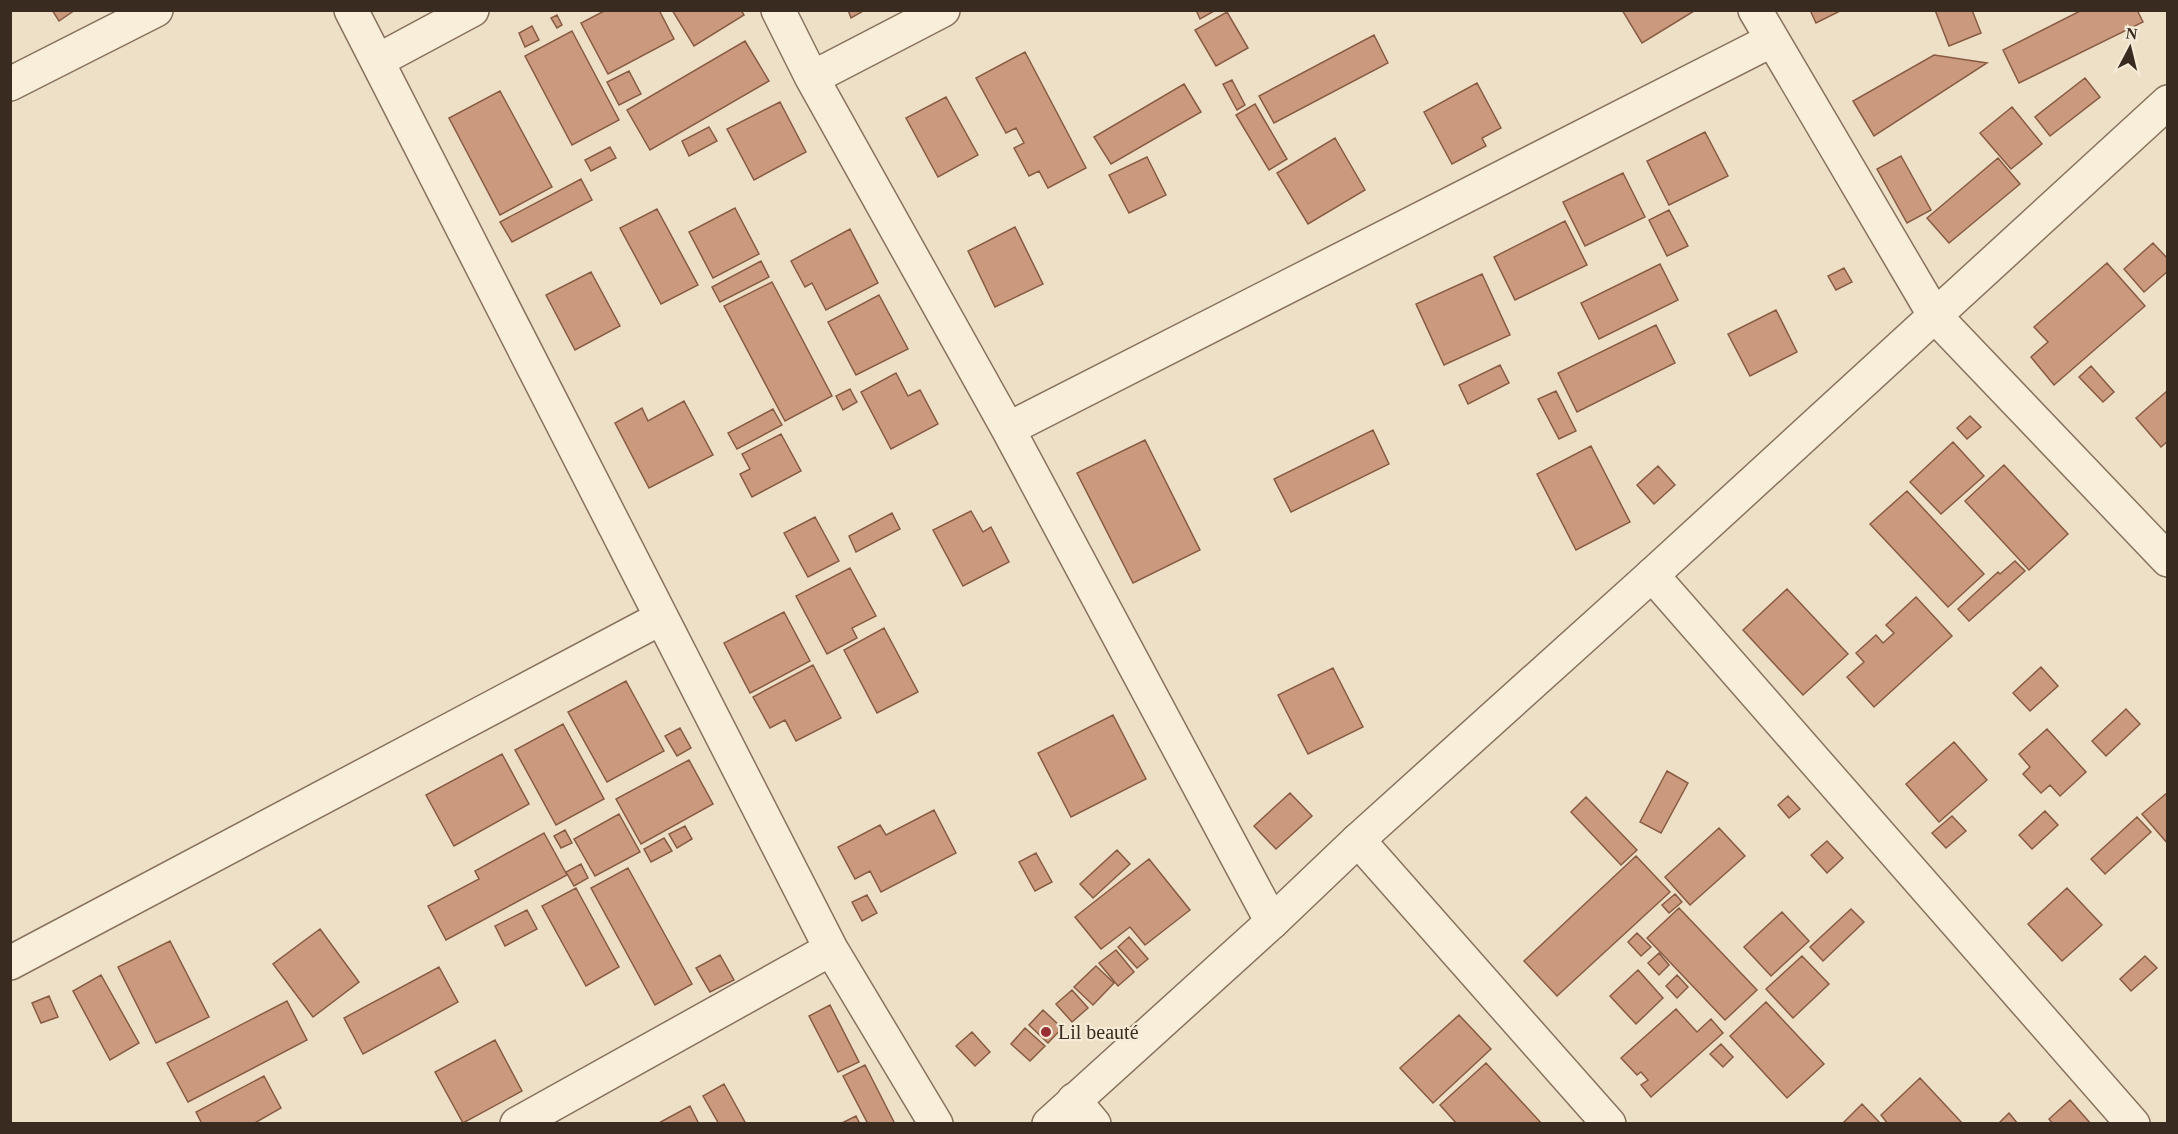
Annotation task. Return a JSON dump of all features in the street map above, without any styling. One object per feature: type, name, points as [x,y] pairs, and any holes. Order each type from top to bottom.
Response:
[{"type":"street","points":[[10,84],[156,10]]},
{"type":"street","points":[[351,10],[831,949],[936,1124]]},
{"type":"street","points":[[377,61],[472,10]]},
{"type":"street","points":[[778,10],[812,78],[1008,429],[1272,922]]},
{"type":"street","points":[[812,78],[943,10]]},
{"type":"street","points":[[1755,10],[1935,316],[2168,560]]},
{"type":"street","points":[[1008,429],[1772,40]]},
{"type":"street","points":[[1049,1124],[1084,1112],[1272,922],[1358,840],[1652,575],[2168,102]]},
{"type":"street","points":[[1652,575],[2133,1124]]},
{"type":"street","points":[[10,963],[661,618]]},
{"type":"street","points":[[1358,840],[1609,1124]]},
{"type":"street","points":[[517,1124],[831,949]]},
{"type":"building","points":[[52,10],[75,10],[59,21]]},
{"type":"building","points":[[606,10],[659,10],[674,39],[608,74],[581,23]]},
{"type":"building","points":[[672,10],[741,10],[744,15],[694,46]]},
{"type":"building","points":[[848,10],[865,10],[851,18]]},
{"type":"building","points":[[1196,10],[1216,10],[1200,19]]},
{"type":"building","points":[[1622,10],[1693,10],[1694,11],[1642,43]]},
{"type":"building","points":[[1810,10],[1842,10],[1816,23]]},
{"type":"building","points":[[1935,10],[1972,10],[1981,33],[1949,46]]},
{"type":"building","points":[[2082,10],[2137,10],[2143,22],[2019,83],[2003,50]]},
{"type":"building","points":[[1227,12],[1248,48],[1216,66],[1195,30]]},
{"type":"building","points":[[557,15],[562,25],[557,28],[551,18]]},
{"type":"building","points":[[532,26],[539,40],[525,47],[519,33]]},
{"type":"building","points":[[572,31],[619,120],[572,145],[525,56]]},
{"type":"building","points":[[1374,35],[1388,63],[1274,123],[1259,96]]},
{"type":"building","points":[[745,41],[769,81],[650,150],[627,110]]},
{"type":"building","points":[[1025,52],[1086,168],[1048,188],[1039,171],[1029,176],[1014,148],[1024,143],[1016,128],[1006,133],[976,78]]},
{"type":"building","points":[[1934,55],[1987,63],[1874,136],[1853,101]]},
{"type":"building","points":[[629,71],[641,94],[619,105],[607,82]]},
{"type":"building","points":[[2085,78],[2100,97],[2050,136],[2035,117]]},
{"type":"building","points":[[1232,80],[1245,105],[1237,110],[1223,84]]},
{"type":"building","points":[[1477,83],[1501,128],[1482,138],[1486,146],[1452,164],[1424,112]]},
{"type":"building","points":[[1184,84],[1201,112],[1111,164],[1094,137]]},
{"type":"building","points":[[500,91],[552,187],[500,215],[449,118]]},
{"type":"building","points":[[946,97],[978,155],[938,177],[906,118]]},
{"type":"building","points":[[780,102],[806,152],[754,180],[727,129]]},
{"type":"building","points":[[1255,104],[1287,159],[1269,170],[1236,115]]},
{"type":"building","points":[[2012,107],[2042,144],[2011,169],[1980,133]]},
{"type":"building","points":[[709,127],[717,141],[689,156],[682,141]]},
{"type":"building","points":[[1705,132],[1728,176],[1669,205],[1647,161]]},
{"type":"building","points":[[1335,138],[1365,190],[1308,224],[1277,173]]},
{"type":"building","points":[[610,147],[616,158],[591,171],[585,160]]},
{"type":"building","points":[[1901,156],[1931,210],[1907,223],[1877,169]]},
{"type":"building","points":[[1147,157],[1166,195],[1129,213],[1109,175]]},
{"type":"building","points":[[1998,158],[2020,184],[1949,243],[1927,218]]},
{"type":"building","points":[[1623,173],[1645,217],[1585,246],[1563,202]]},
{"type":"building","points":[[581,179],[592,200],[512,242],[500,222]]},
{"type":"building","points":[[735,208],[759,254],[713,278],[689,232]]},
{"type":"building","points":[[657,209],[698,285],[661,304],[620,228]]},
{"type":"building","points":[[1669,210],[1688,246],[1667,256],[1649,220]]},
{"type":"building","points":[[1565,221],[1587,265],[1515,300],[1494,257]]},
{"type":"building","points":[[1015,227],[1043,284],[995,307],[968,251]]},
{"type":"building","points":[[850,229],[878,283],[826,310],[812,283],[805,287],[791,261]]},
{"type":"building","points":[[2153,243],[2168,259],[2168,271],[2144,292],[2124,269]]},
{"type":"building","points":[[761,261],[769,277],[720,302],[712,287]]},
{"type":"building","points":[[2107,263],[2145,306],[2054,385],[2031,357],[2048,342],[2034,327]]},
{"type":"building","points":[[1660,264],[1678,300],[1599,339],[1581,303]]},
{"type":"building","points":[[1844,268],[1852,282],[1836,290],[1828,276]]},
{"type":"building","points":[[591,272],[620,326],[575,350],[546,295]]},
{"type":"building","points":[[1482,274],[1510,335],[1444,365],[1416,304]]},
{"type":"building","points":[[772,282],[832,396],[785,421],[724,306]]},
{"type":"building","points":[[879,295],[908,349],[856,375],[828,322]]},
{"type":"building","points":[[1776,310],[1797,352],[1750,376],[1728,334]]},
{"type":"building","points":[[1656,325],[1675,363],[1577,412],[1558,373]]},
{"type":"building","points":[[1500,365],[1509,383],[1468,404],[1459,385]]},
{"type":"building","points":[[2091,366],[2114,392],[2103,402],[2079,377]]},
{"type":"building","points":[[896,373],[908,396],[920,390],[938,424],[891,449],[861,392]]},
{"type":"building","points":[[850,389],[857,402],[843,410],[836,396]]},
{"type":"building","points":[[1556,391],[1576,431],[1559,439],[1538,399]]},
{"type":"building","points":[[2167,391],[2168,441],[2161,447],[2136,418]]},
{"type":"building","points":[[684,401],[713,455],[649,488],[615,423],[642,408],[648,421]]},
{"type":"building","points":[[773,409],[782,425],[737,449],[728,433]]},
{"type":"building","points":[[1970,416],[1981,427],[1967,439],[1957,428]]},
{"type":"building","points":[[1373,430],[1389,464],[1291,512],[1274,479]]},
{"type":"building","points":[[781,434],[801,471],[752,497],[740,474],[750,469],[742,454]]},
{"type":"building","points":[[1145,440],[1200,550],[1133,583],[1077,473]]},
{"type":"building","points":[[1953,442],[1984,476],[1941,514],[1910,482]]},
{"type":"building","points":[[1591,446],[1630,522],[1576,550],[1537,474]]},
{"type":"building","points":[[2004,465],[2068,534],[2029,570],[1965,501]]},
{"type":"building","points":[[1658,466],[1675,485],[1654,504],[1637,485]]},
{"type":"building","points":[[1907,491],[1984,574],[1948,607],[1870,524]]},
{"type":"building","points":[[971,511],[983,532],[991,527],[1009,562],[963,586],[933,530]]},
{"type":"building","points":[[892,513],[900,529],[856,552],[849,536]]},
{"type":"building","points":[[815,517],[839,561],[808,577],[784,533]]},
{"type":"building","points":[[2015,561],[2025,571],[1969,621],[1958,609],[1998,572],[2000,574]]},
{"type":"building","points":[[850,568],[876,616],[852,628],[857,638],[827,654],[796,596]]},
{"type":"building","points":[[1787,589],[1848,654],[1803,695],[1743,630]]},
{"type":"building","points":[[1916,597],[1952,636],[1874,707],[1847,677],[1864,662],[1856,653],[1876,635],[1883,643],[1894,633],[1886,625]]},
{"type":"building","points":[[784,612],[810,661],[750,693],[724,643]]},
{"type":"building","points":[[884,628],[918,692],[877,713],[844,650]]},
{"type":"building","points":[[813,665],[841,718],[796,741],[785,720],[770,728],[753,697]]},
{"type":"building","points":[[2041,667],[2058,686],[2030,711],[2013,693]]},
{"type":"building","points":[[1333,668],[1363,727],[1308,754],[1278,695]]},
{"type":"building","points":[[626,681],[664,751],[607,782],[568,712]]},
{"type":"building","points":[[2126,709],[2140,724],[2106,756],[2092,741]]},
{"type":"building","points":[[1113,715],[1146,779],[1071,817],[1038,753]]},
{"type":"building","points":[[563,724],[604,799],[556,825],[515,750]]},
{"type":"building","points":[[680,728],[691,748],[677,756],[665,736]]},
{"type":"building","points":[[2047,729],[2086,772],[2060,796],[2050,785],[2041,793],[2023,774],[2030,767],[2019,754]]},
{"type":"building","points":[[1954,742],[1987,780],[1939,822],[1906,784]]},
{"type":"building","points":[[502,754],[529,804],[454,846],[426,795]]},
{"type":"building","points":[[689,760],[713,804],[641,844],[616,799]]},
{"type":"building","points":[[1667,771],[1688,783],[1661,833],[1640,822]]},
{"type":"building","points":[[2168,792],[2168,844],[2142,814]]},
{"type":"building","points":[[1290,793],[1312,816],[1276,849],[1254,826]]},
{"type":"building","points":[[1788,796],[1800,809],[1789,818],[1778,805]]},
{"type":"building","points":[[1586,797],[1637,850],[1621,865],[1571,812]]},
{"type":"building","points":[[934,810],[956,853],[881,892],[870,871],[855,879],[838,847],[880,825],[886,835]]},
{"type":"building","points":[[2045,811],[2058,825],[2032,849],[2019,835]]},
{"type":"building","points":[[619,814],[640,852],[595,876],[574,839]]},
{"type":"building","points":[[1952,816],[1966,831],[1946,848],[1932,833]]},
{"type":"building","points":[[2137,817],[2151,832],[2105,874],[2091,859]]},
{"type":"building","points":[[685,826],[692,839],[677,848],[669,834]]},
{"type":"building","points":[[1719,828],[1745,856],[1690,905],[1665,877]]},
{"type":"building","points":[[565,830],[572,843],[561,848],[554,836]]},
{"type":"building","points":[[544,833],[567,875],[446,940],[428,906],[479,879],[475,871]]},
{"type":"building","points":[[664,838],[672,851],[651,862],[644,849]]},
{"type":"building","points":[[1827,841],[1843,858],[1827,873],[1811,855]]},
{"type":"building","points":[[1117,850],[1130,864],[1093,898],[1080,884]]},
{"type":"building","points":[[1036,853],[1052,882],[1035,891],[1019,862]]},
{"type":"building","points":[[1636,856],[1670,892],[1557,996],[1524,961]]},
{"type":"building","points":[[1149,859],[1190,910],[1145,945],[1130,927],[1101,949],[1075,917]]},
{"type":"building","points":[[581,864],[588,878],[574,886],[566,872]]},
{"type":"building","points":[[628,868],[692,984],[655,1005],[591,888]]},
{"type":"building","points":[[576,888],[619,967],[586,986],[542,906]]},
{"type":"building","points":[[2067,888],[2102,925],[2062,961],[2028,924]]},
{"type":"building","points":[[1675,894],[1682,902],[1669,913],[1662,905]]},
{"type":"building","points":[[867,895],[877,913],[862,921],[852,902]]},
{"type":"building","points":[[1679,908],[1757,990],[1725,1020],[1647,938]]},
{"type":"building","points":[[1851,909],[1864,922],[1823,961],[1810,947]]},
{"type":"building","points":[[527,910],[537,929],[505,946],[495,926]]},
{"type":"building","points":[[1782,912],[1809,941],[1771,976],[1744,947]]},
{"type":"building","points":[[320,929],[359,982],[313,1017],[273,964]]},
{"type":"building","points":[[1637,933],[1651,947],[1641,956],[1628,942]]},
{"type":"building","points":[[1129,937],[1148,959],[1137,968],[1118,947]]},
{"type":"building","points":[[170,941],[209,1017],[156,1043],[118,967]]},
{"type":"building","points":[[1116,950],[1134,972],[1118,986],[1099,963]]},
{"type":"building","points":[[1659,953],[1669,965],[1659,975],[1648,963]]},
{"type":"building","points":[[720,955],[734,980],[710,992],[696,968]]},
{"type":"building","points":[[1802,956],[1829,984],[1793,1018],[1766,989]]},
{"type":"building","points":[[2145,956],[2157,968],[2131,991],[2120,979]]},
{"type":"building","points":[[1096,966],[1114,983],[1093,1005],[1074,987]]},
{"type":"building","points":[[439,967],[458,1002],[363,1054],[344,1018]]},
{"type":"building","points":[[1638,970],[1663,998],[1636,1024],[1610,996]]},
{"type":"building","points":[[101,975],[139,1043],[110,1060],[73,991]]},
{"type":"building","points":[[1677,975],[1688,987],[1677,998],[1666,986]]},
{"type":"building","points":[[1072,990],[1088,1008],[1072,1022],[1056,1004]]},
{"type":"building","points":[[49,996],[58,1017],[41,1023],[32,1003]]},
{"type":"building","points":[[287,1001],[307,1040],[188,1102],[167,1063]]},
{"type":"building","points":[[1766,1002],[1824,1064],[1787,1098],[1730,1036]]},
{"type":"building","points":[[830,1005],[859,1062],[838,1072],[809,1016]]},
{"type":"building","points":[[1676,1009],[1697,1032],[1711,1019],[1723,1033],[1651,1097],[1641,1085],[1648,1080],[1641,1072],[1637,1075],[1621,1058]]},
{"type":"building","points":[[1043,1010],[1062,1028],[1048,1043],[1029,1025]]},
{"type":"building","points":[[1459,1015],[1491,1049],[1433,1103],[1400,1068]]},
{"type":"building","points":[[1025,1028],[1045,1046],[1030,1061],[1011,1044]]},
{"type":"building","points":[[972,1032],[990,1052],[975,1066],[956,1046]]},
{"type":"building","points":[[495,1040],[522,1091],[463,1123],[435,1072]]},
{"type":"building","points":[[1721,1044],[1733,1057],[1723,1067],[1710,1054]]},
{"type":"building","points":[[1486,1063],[1542,1124],[1457,1124],[1440,1105]]},
{"type":"building","points":[[865,1065],[895,1124],[868,1124],[843,1076]]},
{"type":"building","points":[[264,1076],[281,1108],[253,1124],[202,1124],[196,1112]]},
{"type":"building","points":[[1920,1078],[1963,1124],[1888,1124],[1881,1115]]},
{"type":"building","points":[[724,1084],[746,1124],[719,1124],[703,1096]]},
{"type":"building","points":[[2070,1100],[2091,1124],[2053,1124],[2049,1119]]},
{"type":"building","points":[[1862,1104],[1881,1124],[1842,1124]]},
{"type":"building","points":[[690,1106],[699,1124],[657,1124]]},
{"type":"building","points":[[2009,1113],[2018,1124],[1998,1124]]},
{"type":"building","points":[[856,1116],[860,1124],[840,1124]]},
{"type":"place","name":"Lil beauté","points":[[1046,1032]]}]
